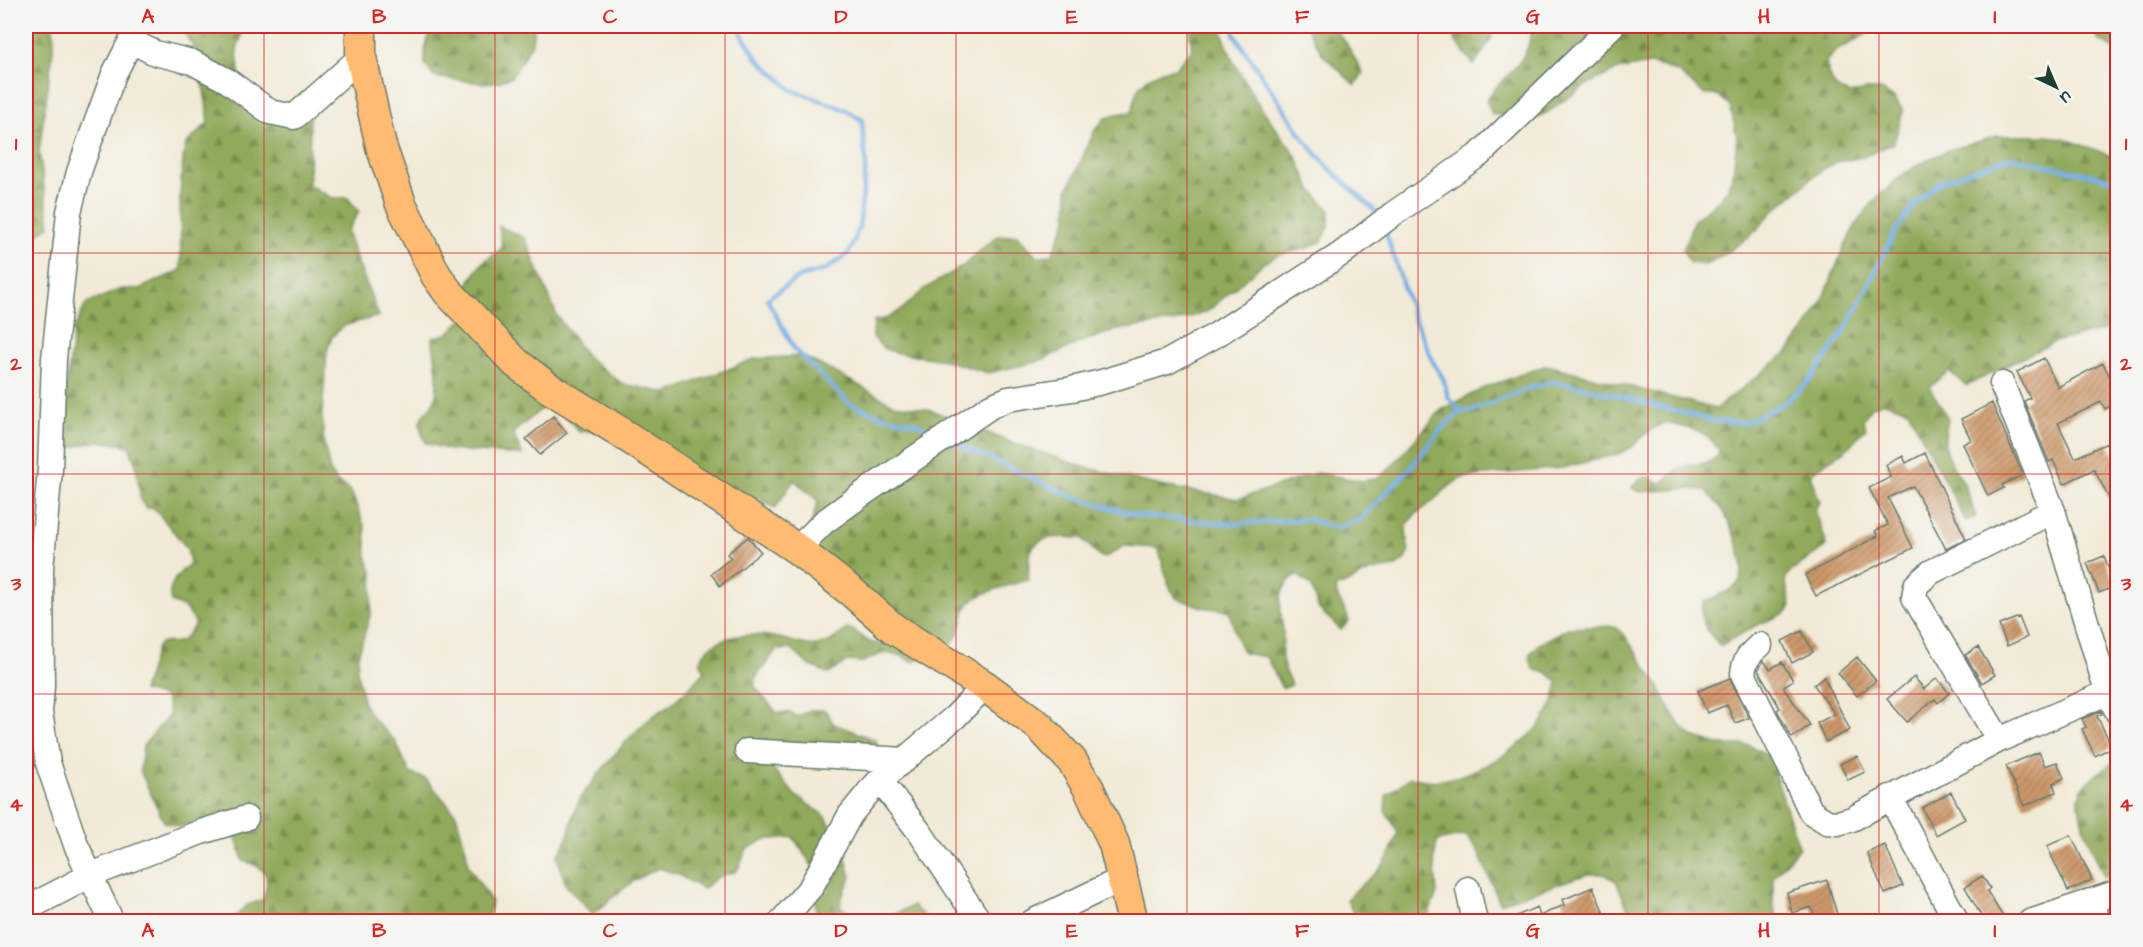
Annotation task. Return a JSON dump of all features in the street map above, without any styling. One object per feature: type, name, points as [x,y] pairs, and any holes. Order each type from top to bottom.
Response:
[{"type":"main road","points":[[361,26],[362,57],[381,146],[401,204],[436,275],[448,292],[516,363],[549,388],[614,428],[796,549],[853,593],[894,629],[985,686],[1039,726],[1072,761],[1089,789],[1114,844],[1132,921]]},
{"type":"street","points":[[796,549],[824,522],[991,406],[1008,399],[1092,384],[1167,362],[1215,335],[1341,254],[1392,214],[1480,154],[1612,26]]},
{"type":"street","points":[[112,921],[76,845],[51,772],[40,712],[42,560],[50,470],[54,359],[69,212],[79,172],[114,74],[134,33],[155,53],[192,62],[228,81],[270,112],[294,117],[362,57]]},
{"type":"street","points":[[2002,384],[2053,511],[2113,689],[2118,713]]},
{"type":"street","points":[[1999,740],[1914,597],[1916,585],[1931,572],[2053,511]]},
{"type":"street","points":[[1760,645],[1743,664],[1743,674],[1790,765],[1811,812],[1827,822],[1838,823],[1852,819],[1999,740],[2113,689]]},
{"type":"street","points":[[781,921],[811,887],[850,815],[880,780],[956,717],[985,686]]},
{"type":"street","points":[[747,751],[904,760]]},
{"type":"street","points":[[880,780],[921,834],[980,921]]},
{"type":"street","points":[[1890,797],[1958,921]]},
{"type":"street","points":[[26,909],[91,875],[201,832],[246,818]]},
{"type":"street","points":[[1032,921],[1122,879]]},
{"type":"street","points":[[1468,889],[1475,921]]},
{"type":"street","points":[[2030,921],[2095,911],[2118,892]]},
{"type":"green space","points":[[26,26],[53,26],[54,43],[39,151],[50,226],[26,241]]},
{"type":"green space","points":[[187,26],[245,26],[237,49],[240,81],[281,113],[307,90],[310,116],[309,185],[332,198],[348,198],[359,212],[347,231],[379,316],[343,326],[332,337],[327,351],[322,414],[324,444],[330,471],[338,483],[351,491],[365,528],[367,559],[373,574],[371,612],[358,656],[357,671],[364,705],[375,721],[395,741],[410,773],[426,779],[456,814],[468,865],[491,901],[488,921],[231,921],[247,905],[263,900],[267,879],[257,866],[243,861],[228,812],[181,827],[164,822],[140,771],[143,746],[170,714],[165,697],[143,691],[157,647],[162,642],[175,643],[183,640],[196,623],[185,608],[171,602],[170,596],[174,580],[190,563],[187,548],[154,508],[147,508],[141,502],[136,465],[129,446],[99,441],[68,448],[64,430],[65,398],[74,329],[86,304],[123,289],[139,289],[181,270],[180,195],[183,159],[186,144],[209,122],[198,53],[186,36]]},
{"type":"green space","points":[[431,26],[534,26],[532,43],[512,77],[498,82],[481,83],[434,77],[425,65],[425,50]]},
{"type":"green space","points":[[1193,26],[1226,26],[1221,29],[1233,61],[1255,99],[1296,156],[1311,189],[1330,211],[1329,226],[1322,241],[1308,248],[1278,255],[1265,262],[1208,311],[1178,321],[1117,330],[1081,342],[1037,362],[988,373],[945,360],[897,353],[883,348],[873,337],[874,321],[888,318],[901,310],[926,288],[963,266],[998,236],[1017,235],[1037,256],[1052,255],[1067,219],[1068,189],[1095,130],[1104,119],[1132,112],[1138,88],[1148,78],[1162,71],[1176,68],[1192,49],[1190,33]]},
{"type":"green space","points":[[1306,26],[1332,26],[1346,43],[1363,73],[1355,85],[1323,55]]},
{"type":"green space","points":[[1450,26],[1490,26],[1492,38],[1474,65],[1456,42]]},
{"type":"green space","points":[[1532,26],[1881,26],[1836,51],[1826,61],[1829,76],[1837,89],[1850,94],[1866,90],[1881,90],[1894,98],[1903,111],[1894,143],[1863,157],[1837,162],[1823,169],[1773,211],[1756,231],[1731,250],[1705,265],[1690,263],[1683,250],[1694,220],[1718,201],[1733,175],[1737,136],[1730,106],[1719,96],[1704,94],[1679,73],[1650,64],[1617,70],[1588,84],[1536,118],[1521,119],[1492,114],[1486,100],[1523,56],[1529,43]]},
{"type":"green space","points":[[2092,26],[2117,26],[2117,50],[2098,40]]},
{"type":"green space","points":[[1997,136],[2063,138],[2117,158],[2117,327],[2054,342],[1966,386],[1949,371],[1930,387],[1948,419],[1944,442],[1951,464],[1964,483],[1976,517],[1966,522],[1908,410],[1885,402],[1871,407],[1863,421],[1866,428],[1844,452],[1811,474],[1820,502],[1815,510],[1827,545],[1788,574],[1785,580],[1791,606],[1786,613],[1755,626],[1720,646],[1705,626],[1701,614],[1705,602],[1731,589],[1738,583],[1741,576],[1741,556],[1725,515],[1705,490],[1639,492],[1632,488],[1637,481],[1646,477],[1662,483],[1681,467],[1707,462],[1720,452],[1703,433],[1666,422],[1649,431],[1632,447],[1618,454],[1562,468],[1465,477],[1458,480],[1410,520],[1406,528],[1409,552],[1405,559],[1395,567],[1371,571],[1343,585],[1336,586],[1337,595],[1349,621],[1341,630],[1319,609],[1311,585],[1297,575],[1285,586],[1281,599],[1282,658],[1291,685],[1282,688],[1266,657],[1244,653],[1237,639],[1229,611],[1202,607],[1176,598],[1167,581],[1158,548],[1124,546],[1105,558],[1098,555],[1082,538],[1060,537],[1044,540],[1033,548],[1029,558],[1028,580],[976,598],[966,610],[957,636],[937,652],[913,662],[900,655],[883,653],[863,662],[848,661],[829,674],[809,665],[791,649],[776,650],[755,679],[755,687],[777,713],[791,712],[797,717],[810,710],[825,710],[834,724],[876,740],[878,747],[777,762],[774,770],[794,794],[826,817],[844,852],[851,877],[841,899],[840,907],[864,921],[817,921],[813,867],[793,837],[763,840],[746,850],[737,871],[718,877],[703,889],[677,874],[659,868],[632,882],[593,915],[566,885],[557,856],[566,841],[579,800],[633,734],[669,706],[705,672],[700,661],[714,645],[734,637],[757,635],[807,645],[819,645],[831,641],[848,628],[875,643],[882,644],[891,636],[800,561],[818,501],[794,480],[775,508],[755,497],[738,526],[602,434],[590,431],[579,432],[552,400],[513,433],[522,455],[450,450],[426,443],[421,432],[421,419],[434,401],[437,387],[432,338],[447,334],[476,307],[467,285],[482,263],[502,248],[499,226],[525,238],[557,316],[587,357],[623,384],[667,393],[754,359],[802,356],[893,404],[928,409],[1010,442],[1084,467],[1161,486],[1238,499],[1317,473],[1363,481],[1378,478],[1390,468],[1441,410],[1486,387],[1547,365],[1716,409],[1789,351],[1817,310],[1855,227],[1886,189],[1912,169],[1940,154]]},
{"type":"green space","points":[[1614,626],[1625,636],[1656,682],[1679,724],[1690,735],[1717,745],[1749,745],[1769,756],[1799,847],[1773,877],[1773,904],[1779,921],[1633,921],[1616,881],[1603,874],[1588,874],[1500,903],[1476,847],[1465,835],[1437,841],[1434,860],[1437,893],[1426,921],[1357,921],[1347,900],[1382,866],[1398,832],[1385,810],[1386,796],[1410,777],[1434,781],[1457,777],[1488,764],[1519,745],[1542,722],[1555,696],[1558,682],[1547,673],[1533,669],[1529,655],[1539,644],[1568,628]]},
{"type":"green space","points":[[2117,759],[2117,875],[2104,877],[2082,820],[2079,797],[2089,781]]},
{"type":"green space","points":[[913,906],[930,921],[878,921]]},
{"type":"building","points":[[2044,358],[2058,387],[2103,363],[2118,393],[2118,402],[2105,409],[2101,402],[2058,423],[2075,458],[2107,443],[2118,464],[2118,516],[2094,469],[2064,484],[2053,460],[2049,462],[2024,401],[2030,398],[2017,372]]},
{"type":"building","points":[[1992,403],[2023,475],[2002,485],[2004,488],[1988,496],[1963,444],[1971,440],[1961,419]]},
{"type":"building","points":[[553,416],[567,433],[540,455],[526,439]]},
{"type":"building","points":[[1925,453],[1966,539],[1946,549],[1913,486],[1888,498],[1913,548],[1816,596],[1805,575],[1878,536],[1875,531],[1888,525],[1869,488],[1891,477],[1886,465],[1903,456],[1906,463]]},
{"type":"building","points":[[748,537],[761,552],[720,586],[711,574],[731,558],[727,554]]},
{"type":"building","points":[[2104,556],[2116,586],[2099,593],[2087,563]]},
{"type":"building","points":[[2019,617],[2027,637],[2007,646],[1999,625]]},
{"type":"building","points":[[1802,631],[1813,652],[1792,663],[1782,641]]},
{"type":"building","points":[[1978,647],[1995,675],[1982,683],[1965,655]]},
{"type":"building","points":[[1857,657],[1876,681],[1857,696],[1838,673]]},
{"type":"building","points":[[1764,661],[1770,669],[1782,662],[1793,680],[1783,687],[1810,725],[1792,738],[1777,710],[1780,708],[1758,670]]},
{"type":"building","points":[[1824,677],[1850,730],[1826,742],[1817,723],[1835,714],[1814,685]]},
{"type":"building","points":[[1914,677],[1924,689],[1937,678],[1949,693],[1938,703],[1935,699],[1907,722],[1887,699]]},
{"type":"building","points":[[1730,678],[1749,718],[1735,723],[1727,705],[1707,713],[1698,691]]},
{"type":"building","points":[[2101,711],[2102,714],[2097,716],[2112,747],[2095,756],[2082,729],[2086,727],[2082,719]]},
{"type":"building","points":[[2039,752],[2045,766],[2057,762],[2064,778],[2053,783],[2056,792],[2024,806],[2006,766]]},
{"type":"building","points":[[1857,756],[1865,772],[1848,780],[1840,764]]},
{"type":"building","points":[[1951,792],[1965,819],[1936,835],[1922,808]]},
{"type":"building","points":[[2071,835],[2092,880],[2068,891],[2047,846]]},
{"type":"building","points":[[1885,845],[1903,886],[1885,894],[1867,853]]},
{"type":"building","points":[[1982,876],[1990,888],[1987,891],[2003,917],[1996,921],[1984,921],[1965,887]]},
{"type":"building","points":[[1827,880],[1839,921],[1816,921],[1811,907],[1792,913],[1787,893]]},
{"type":"building","points":[[1593,887],[1606,918],[1598,921],[1505,921],[1537,907],[1540,916],[1564,905],[1562,900]]},
{"type":"waterway","points":[[739,26],[757,58],[792,90],[846,110],[862,120],[866,164],[859,228],[849,253],[825,270],[799,277],[767,299],[795,350],[850,404],[881,416],[916,423],[938,434]]},
{"type":"waterway","points":[[1234,26],[1234,34],[1304,139],[1327,166],[1373,209],[1378,217]]},
{"type":"waterway","points":[[953,442],[1073,497],[1139,516],[1235,524],[1308,519],[1336,528],[1361,519],[1413,465],[1440,430],[1461,411],[1473,411],[1528,388],[1554,382],[1587,388],[1714,421],[1746,423],[1787,401],[1810,380],[1846,329],[1896,230],[1916,203],[1940,182],[2010,157],[2118,183]]},
{"type":"waterway","points":[[1385,230],[1413,316],[1435,366],[1443,378],[1448,397],[1461,411]]}]
